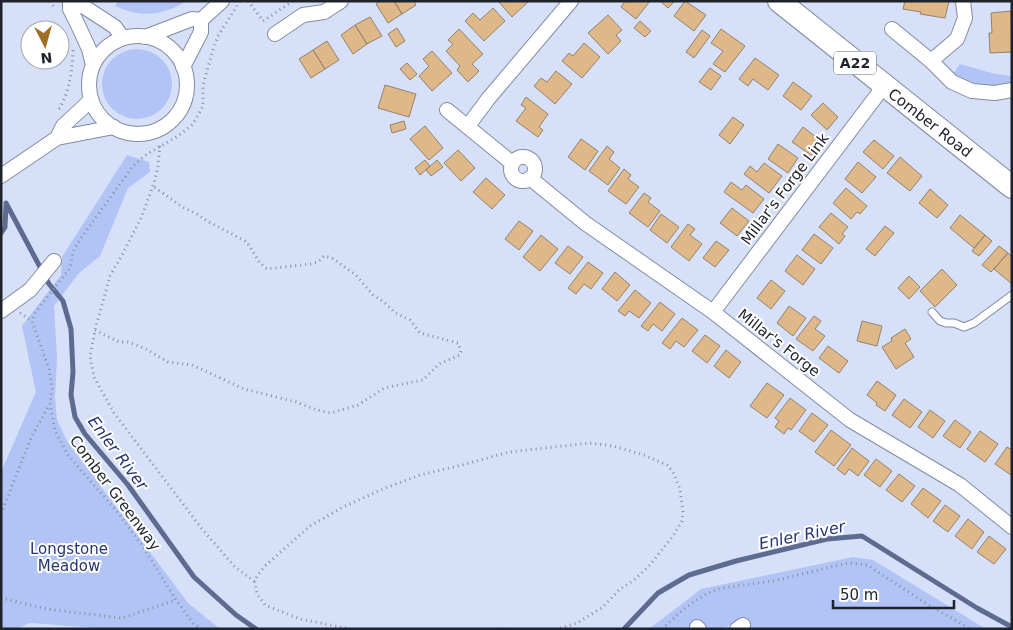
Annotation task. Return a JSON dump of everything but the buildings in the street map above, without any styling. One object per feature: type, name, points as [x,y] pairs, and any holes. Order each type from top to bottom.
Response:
[{"type":"highway","name":"Comber Road","points":[[779,1],[1012,187]]},
{"type":"street","points":[[93,65],[89,49],[70,9],[71,1],[86,8],[115,27],[123,38]]},
{"type":"street","points":[[183,67],[201,32],[201,20],[222,1]]},
{"type":"street","points":[[275,34],[304,15],[324,12],[341,1]]},
{"type":"street","points":[[468,126],[488,99],[570,1]]},
{"type":"street","points":[[932,61],[957,39],[965,18],[963,1]]},
{"type":"street","points":[[145,37],[159,41],[175,53],[183,67],[186,79],[186,95],[180,110],[170,122],[156,131],[140,134],[124,132],[110,126],[91,100],[88,84],[93,65],[100,53],[109,45],[123,38],[145,37],[192,19],[201,20]]},
{"type":"street","points":[[892,29],[932,61],[952,82],[972,91],[995,93],[1012,90]]},
{"type":"street","name":"Millar's Forge Link","points":[[713,312],[884,86]]},
{"type":"street","points":[[58,138],[63,126],[91,100]]},
{"type":"street","name":"Millar's Forge","points":[[447,110],[512,163],[520,157],[530,159],[534,168],[534,174],[530,178],[585,223],[713,312],[850,420],[960,485],[1012,526]]},
{"type":"street","points":[[1,176],[58,138],[114,128]]},
{"type":"street","points":[[1,311],[30,290],[54,261]]},
{"type":"lane","points":[[932,312],[940,321],[964,327],[974,323],[1012,295]]},
{"type":"path","points":[[50,1],[59,14]]},
{"type":"path","points":[[248,1],[263,21],[293,1]]},
{"type":"path","name":"Comber Greenway","points":[[202,629],[193,623],[176,600],[144,547],[119,514],[68,455],[55,431],[50,403],[52,389],[49,369],[32,320],[34,314],[70,268],[73,252],[79,241],[133,166],[147,154],[178,136],[193,124],[203,106],[203,85],[212,50],[218,36],[233,12]]},
{"type":"path","points":[[55,115],[65,98],[70,84],[73,65],[72,43]]},
{"type":"path","points":[[160,146],[153,186],[142,216],[110,276],[90,356],[94,377],[114,413],[202,529],[234,567],[255,582]]},
{"type":"path","points":[[95,330],[119,342],[128,342],[144,348],[168,362],[192,365],[244,389],[331,413],[358,404],[384,388],[423,380],[439,364],[460,355],[462,351],[458,343],[420,333],[410,320],[394,312],[373,295],[356,275],[332,258],[324,256],[318,262],[310,264],[267,269],[260,263],[247,242],[182,207],[153,186]]},
{"type":"path","points":[[1,514],[31,438],[50,403]]},
{"type":"path","points":[[351,629],[300,619],[265,604],[257,594],[255,582],[257,576],[266,565],[310,526],[343,507],[383,488],[420,474],[509,452],[590,443],[613,446],[644,455],[667,465],[673,472],[680,490],[683,512],[682,521],[673,536],[650,565],[634,580],[619,590],[603,607],[577,623],[558,629]]},
{"type":"path","points":[[662,629],[685,608],[706,594],[722,588],[773,581],[848,562],[867,565],[970,629]]},
{"type":"path","points":[[1,598],[47,609],[122,618],[176,600]]},
{"type":"path","points":[[498,629],[511,629]]},
{"type":"green space","points":[[118,1],[187,1],[169,10],[143,14],[115,6]]},
{"type":"green space","points":[[137,49],[150,52],[162,59],[169,71],[172,84],[169,97],[162,109],[150,116],[137,119],[124,116],[112,109],[105,97],[102,84],[105,71],[112,59],[124,52]]},
{"type":"green space","points":[[960,64],[995,74],[1012,76],[1012,84],[990,85],[968,82],[953,74]]},
{"type":"green space","name":"Longstone Meadow","points":[[127,155],[149,162],[150,172],[128,188],[100,256],[79,273],[54,306],[57,358],[55,397],[57,420],[67,441],[188,603],[220,629],[112,629],[30,623],[16,629],[1,629],[1,472],[36,392],[22,326],[61,275],[62,257]]},
{"type":"green space","points":[[853,557],[873,560],[986,629],[745,629],[739,619],[724,629],[709,629],[702,622],[695,629],[649,629],[701,589]]},
{"type":"waterway","name":"Enler River","points":[[6,203],[49,284],[63,301],[71,329],[73,372],[71,395],[75,417],[85,434],[128,485],[194,577],[236,615],[256,629]]},
{"type":"waterway","points":[[1,233],[5,227],[6,205]]},
{"type":"waterway","name":"Enler River","points":[[624,629],[658,593],[689,575],[736,561],[827,539],[862,536],[977,608],[1012,627]]}]
